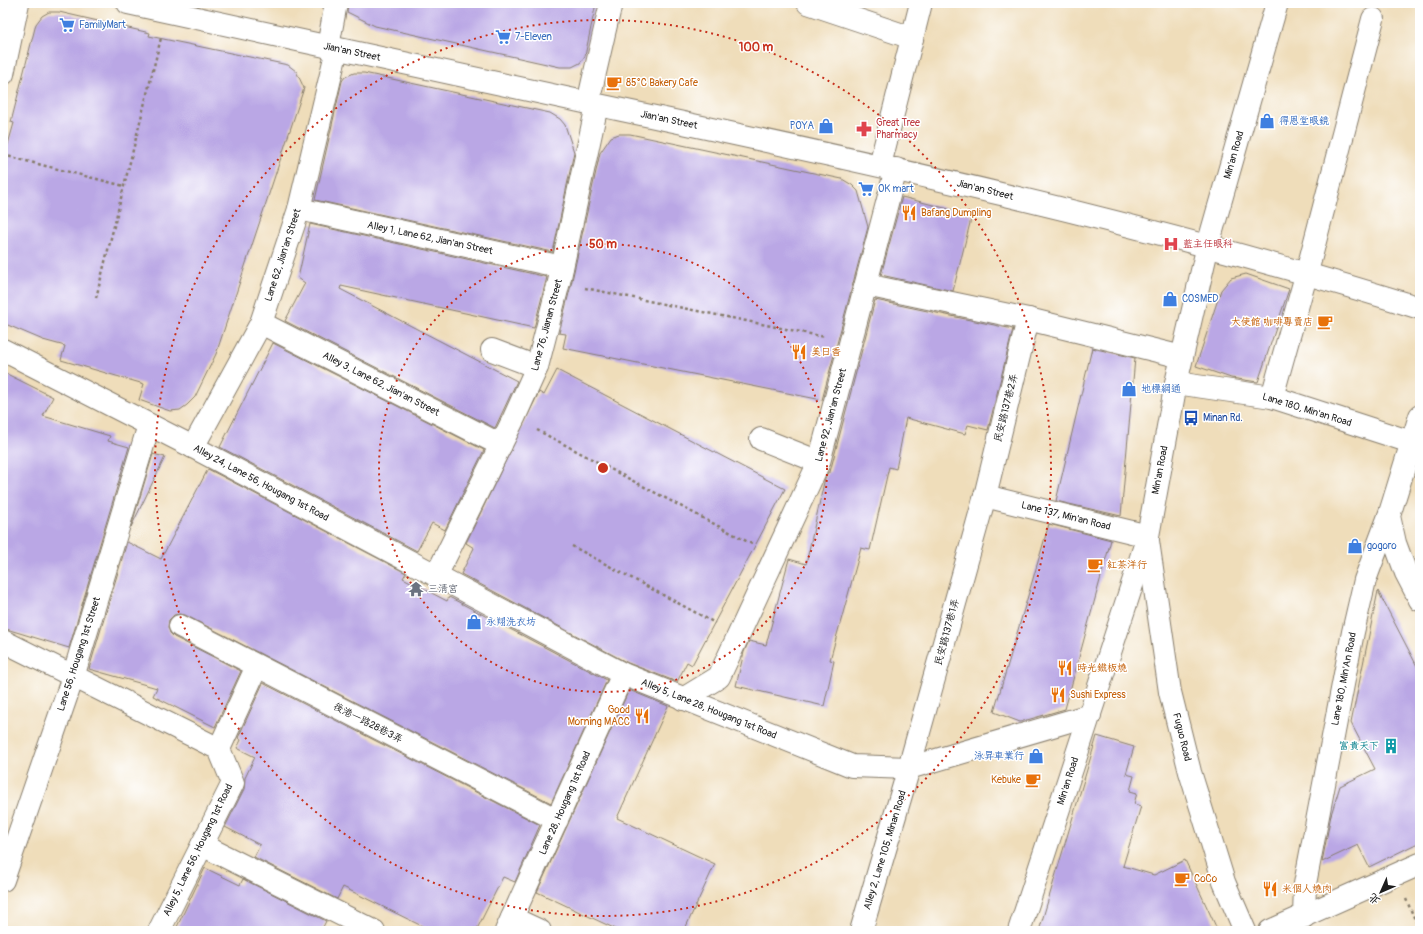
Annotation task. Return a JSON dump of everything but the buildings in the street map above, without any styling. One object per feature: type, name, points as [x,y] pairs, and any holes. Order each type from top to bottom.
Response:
[{"type":"street","points":[[3,74],[18,3]]},
{"type":"street","name":"Jian'an Street","points":[[128,3],[888,167],[1208,245],[1307,272],[1420,308]]},
{"type":"street","name":"Lane 62, Jian'an Street","points":[[194,447],[261,323],[298,209],[332,48],[336,3]]},
{"type":"street","name":"Lane 76, Jianan Street","points":[[436,576],[501,445],[537,367],[561,274],[611,3]]},
{"type":"street","points":[[808,3],[912,38]]},
{"type":"street","name":"Lane 92, Jian'an Street","points":[[683,699],[719,677],[819,462],[866,285],[912,38],[921,3]]},
{"type":"street","name":"Min'an Road","points":[[1018,931],[1148,536],[1176,383],[1208,245],[1277,3]]},
{"type":"street","points":[[1272,397],[1307,272],[1373,19]]},
{"type":"street","name":"Alley 1, Lane 62, Jian'an Street","points":[[298,209],[561,274]]},
{"type":"street","points":[[866,285],[1028,319],[1182,357]]},
{"type":"street","name":"民安路137巷2弄","points":[[985,496],[1028,319]]},
{"type":"street","name":"Alley 3, Lane 62, Jian'an Street","points":[[261,323],[501,445]]},
{"type":"street","name":"Alley 24, Lane 56, Hougang 1st Road","points":[[3,350],[194,447],[436,576]]},
{"type":"street","points":[[492,350],[537,367]]},
{"type":"street","name":"Lane 180, Min'an Road","points":[[1176,383],[1272,397],[1411,442]]},
{"type":"street","name":"Lane 180, Min'An Road","points":[[1304,917],[1305,884],[1353,632],[1365,580],[1389,516],[1420,416]]},
{"type":"street","name":"Lane 56, Hougang 1st Street","points":[[3,880],[73,677],[149,425]]},
{"type":"street","points":[[761,439],[819,462]]},
{"type":"street","name":"Lane 137, Min'an Road","points":[[985,496],[1148,536]]},
{"type":"street","name":"民安路137巷1弄","points":[[909,768],[985,496]]},
{"type":"street","points":[[1389,516],[1395,544],[1403,566],[1420,600]]},
{"type":"street","name":"Fuguo Road","points":[[1148,536],[1170,692],[1190,772],[1224,882],[1245,931]]},
{"type":"street","name":"Alley 5, Lane 28, Hougang 1st Road","points":[[436,576],[623,674],[852,766],[909,768],[1090,715]]},
{"type":"street","name":"後港一路28巷3弄","points":[[180,626],[557,820]]},
{"type":"street","points":[[3,641],[219,749],[257,666]]},
{"type":"street","name":"Lane 28, Hougang 1st Road","points":[[509,924],[623,674]]},
{"type":"street","name":"Alley 5, Lane 56, Hougang 1st Road","points":[[159,931],[233,783],[219,749]]},
{"type":"street","name":"Alley 2, Lane 105, Minan Road","points":[[861,931],[909,768]]},
{"type":"street","points":[[202,845],[374,931]]},
{"type":"street","points":[[1270,931],[1420,864]]},
{"type":"street","points":[[509,924],[540,931]]},
{"type":"path","points":[[96,298],[168,12]]},
{"type":"path","points":[[3,155],[124,186]]},
{"type":"path","points":[[561,274],[850,343]]},
{"type":"path","points":[[514,418],[775,556]]},
{"type":"path","points":[[572,546],[739,635]]},
{"type":"path","points":[[1396,875],[1420,931]]},
{"type":"place","name":"FamilyMart","points":[[67,25]]},
{"type":"place","name":"7-Eleven","points":[[503,37]]},
{"type":"place","name":"85°C Bakery Cafe","points":[[614,83]]},
{"type":"place","name":"得恩堂眼鏡","points":[[1267,121]]},
{"type":"place","name":"POYA","points":[[826,126]]},
{"type":"place","name":"Great Tree Pharmacy","points":[[864,129]]},
{"type":"place","name":"OK mart","points":[[866,189]]},
{"type":"place","name":"Bafang Dumpling","points":[[909,213]]},
{"type":"place","name":"藍主任眼科","points":[[1171,244]]},
{"type":"place","name":"COSMED","points":[[1170,299]]},
{"type":"place","name":"大使館 咖啡專賣店","points":[[1325,322]]},
{"type":"place","name":"美日香","points":[[799,352]]},
{"type":"place","name":"地標網通","points":[[1129,389]]},
{"type":"place","name":"Minan Rd.","points":[[1191,418]]},
{"type":"place","name":"gogoro","points":[[1355,546]]},
{"type":"place","name":"紅茶洋行","points":[[1095,565]]},
{"type":"place","name":"三清宮","points":[[416,589]]},
{"type":"place","name":"永翔洗衣坊","points":[[474,622]]},
{"type":"place","name":"時光鐵板燒","points":[[1065,668]]},
{"type":"place","name":"Sushi Express","points":[[1058,695]]},
{"type":"place","name":"Good Morning MACC","points":[[642,716]]},
{"type":"place","name":"富貴天下","points":[[1391,746]]},
{"type":"place","name":"泳昇車業行","points":[[1036,756]]},
{"type":"place","name":"Kebuke","points":[[1033,780]]},
{"type":"place","name":"CoCo","points":[[1182,879]]},
{"type":"place","name":"米個人燒肉","points":[[1270,889]]}]
